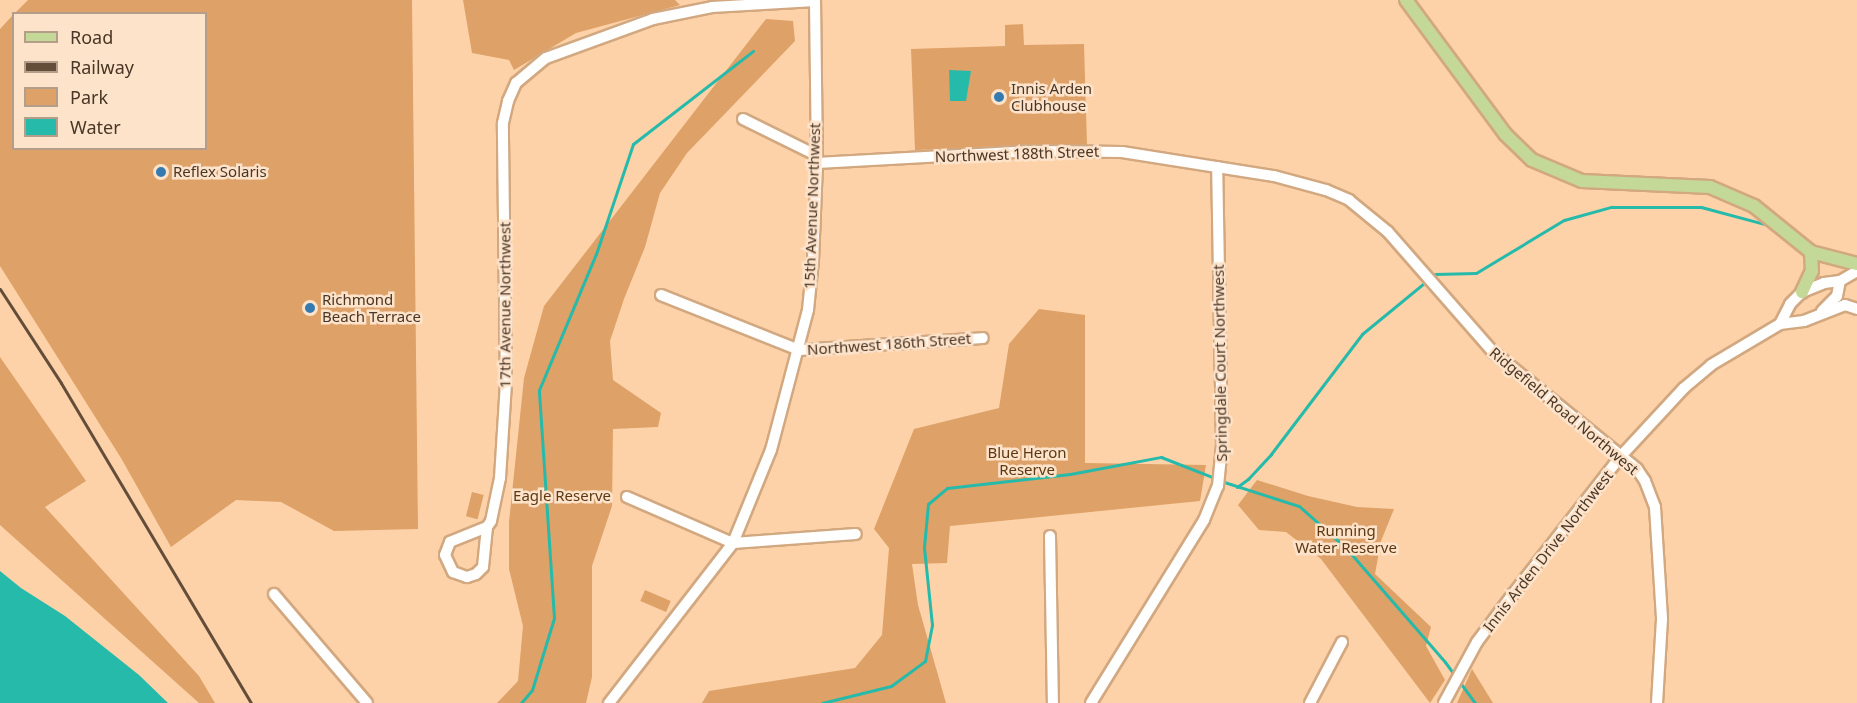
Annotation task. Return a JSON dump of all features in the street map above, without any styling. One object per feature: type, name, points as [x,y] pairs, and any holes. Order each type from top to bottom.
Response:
[{"type":"main road","points":[[1406,0],[1505,134],[1532,160],[1582,182],[1710,187],[1754,206],[1811,252],[1857,264]]},
{"type":"main road","points":[[1802,292],[1812,271],[1811,252]]},
{"type":"street","points":[[1406,0],[1416,0]]},
{"type":"street","name":"17th Avenue Northwest","points":[[487,527],[454,539],[447,546],[446,560],[453,572],[467,577],[476,574],[483,567],[487,527],[500,478],[505,394],[503,123],[508,101],[516,83],[546,58],[653,19],[712,7],[815,1]]},
{"type":"street","name":"15th Avenue Northwest","points":[[609,703],[733,543],[771,450],[808,310],[813,260],[816,159],[815,1]]},
{"type":"street","name":"Northwest 188th Street","points":[[743,119],[816,159],[1092,151],[1174,158],[1217,167]]},
{"type":"street","name":"Ridgefield Road Northwest","points":[[1217,167],[1274,176],[1312,186],[1349,200],[1368,213],[1389,232],[1492,351],[1637,469],[1650,490],[1655,507],[1662,619],[1657,703]]},
{"type":"street","name":"Springdale Court Northwest","points":[[1091,703],[1204,520],[1218,486],[1222,446],[1217,167]]},
{"type":"street","points":[[1802,292],[1824,283],[1840,281],[1857,271]]},
{"type":"street","points":[[1818,315],[1837,296],[1840,281]]},
{"type":"street","name":"Innis Arden Drive Northwest","points":[[1780,324],[1790,304],[1802,292]]},
{"type":"street","name":"Northwest 186th Street","points":[[661,295],[799,350],[983,338]]},
{"type":"street","name":"Innis Arden Drive Northwest","points":[[1444,703],[1477,642],[1621,456],[1657,414],[1707,368],[1780,324],[1804,321],[1845,305],[1857,309]]},
{"type":"street","points":[[627,496],[733,543],[856,534]]},
{"type":"street","points":[[1050,536],[1053,703]]},
{"type":"street","points":[[274,594],[367,703]]},
{"type":"street","points":[[1310,703],[1342,642]]},
{"type":"green space","points":[[28,0],[412,0],[418,529],[334,531],[281,502],[236,500],[171,547],[121,458],[0,266],[0,29],[12,16],[12,150],[207,150],[207,12],[16,12]]},
{"type":"green space","points":[[463,0],[675,0],[680,5],[576,33],[514,70],[509,60],[472,53]]},
{"type":"green space","name":"Eagle Reserve","points":[[766,19],[793,21],[795,41],[687,153],[660,193],[645,247],[610,341],[613,380],[661,413],[658,427],[613,429],[612,506],[592,566],[592,677],[586,703],[497,703],[518,681],[523,626],[509,569],[509,522],[524,378],[544,306]]},
{"type":"green space","name":"Innis Arden Clubhouse","points":[[1023,24],[1024,45],[1084,44],[1087,145],[915,150],[911,49],[1005,46],[1005,25]]},
{"type":"green space","name":"Blue Heron Reserve","points":[[1039,309],[1085,315],[1085,463],[1206,465],[1200,501],[950,526],[947,563],[912,564],[918,605],[946,703],[702,703],[709,691],[855,668],[882,635],[889,548],[874,529],[914,429],[999,408],[1009,344]]},
{"type":"green space","points":[[0,357],[86,481],[45,507],[199,676],[215,703],[199,703],[0,525]]},
{"type":"green space","name":"Running Water Reserve","points":[[1257,480],[1308,496],[1357,507],[1394,509],[1381,541],[1375,574],[1431,627],[1426,646],[1445,680],[1430,703],[1321,559],[1286,532],[1259,530],[1238,505]]},
{"type":"green space","points":[[472,492],[484,495],[478,519],[466,516]]},
{"type":"green space","points":[[645,590],[671,601],[666,612],[640,601]]},
{"type":"green space","points":[[1472,669],[1493,703],[1457,703]]},
{"type":"water","points":[[949,70],[971,71],[966,101],[950,101]]},
{"type":"water","points":[[0,571],[21,588],[65,616],[139,675],[168,703],[0,703]]},
{"type":"waterway","points":[[521,703],[532,690],[554,618],[539,390],[596,254],[633,144],[753,51]]},
{"type":"waterway","points":[[1237,487],[1248,479],[1271,454],[1362,334],[1435,274],[1476,273],[1564,220],[1611,207],[1701,207],[1768,225]]},
{"type":"waterway","points":[[822,703],[891,686],[925,661],[932,625],[924,547],[928,504],[947,488],[1070,474],[1161,457],[1215,478]]},
{"type":"waterway","points":[[1221,481],[1299,506],[1346,548],[1445,662],[1475,703]]},
{"type":"railway","points":[[0,289],[61,383],[251,703]]},
{"type":"place","name":"Innis Arden Clubhouse","points":[[999,97]]},
{"type":"place","name":"Reflex Solaris","points":[[161,172]]},
{"type":"place","name":"Richmond Beach Terrace","points":[[310,308]]}]
